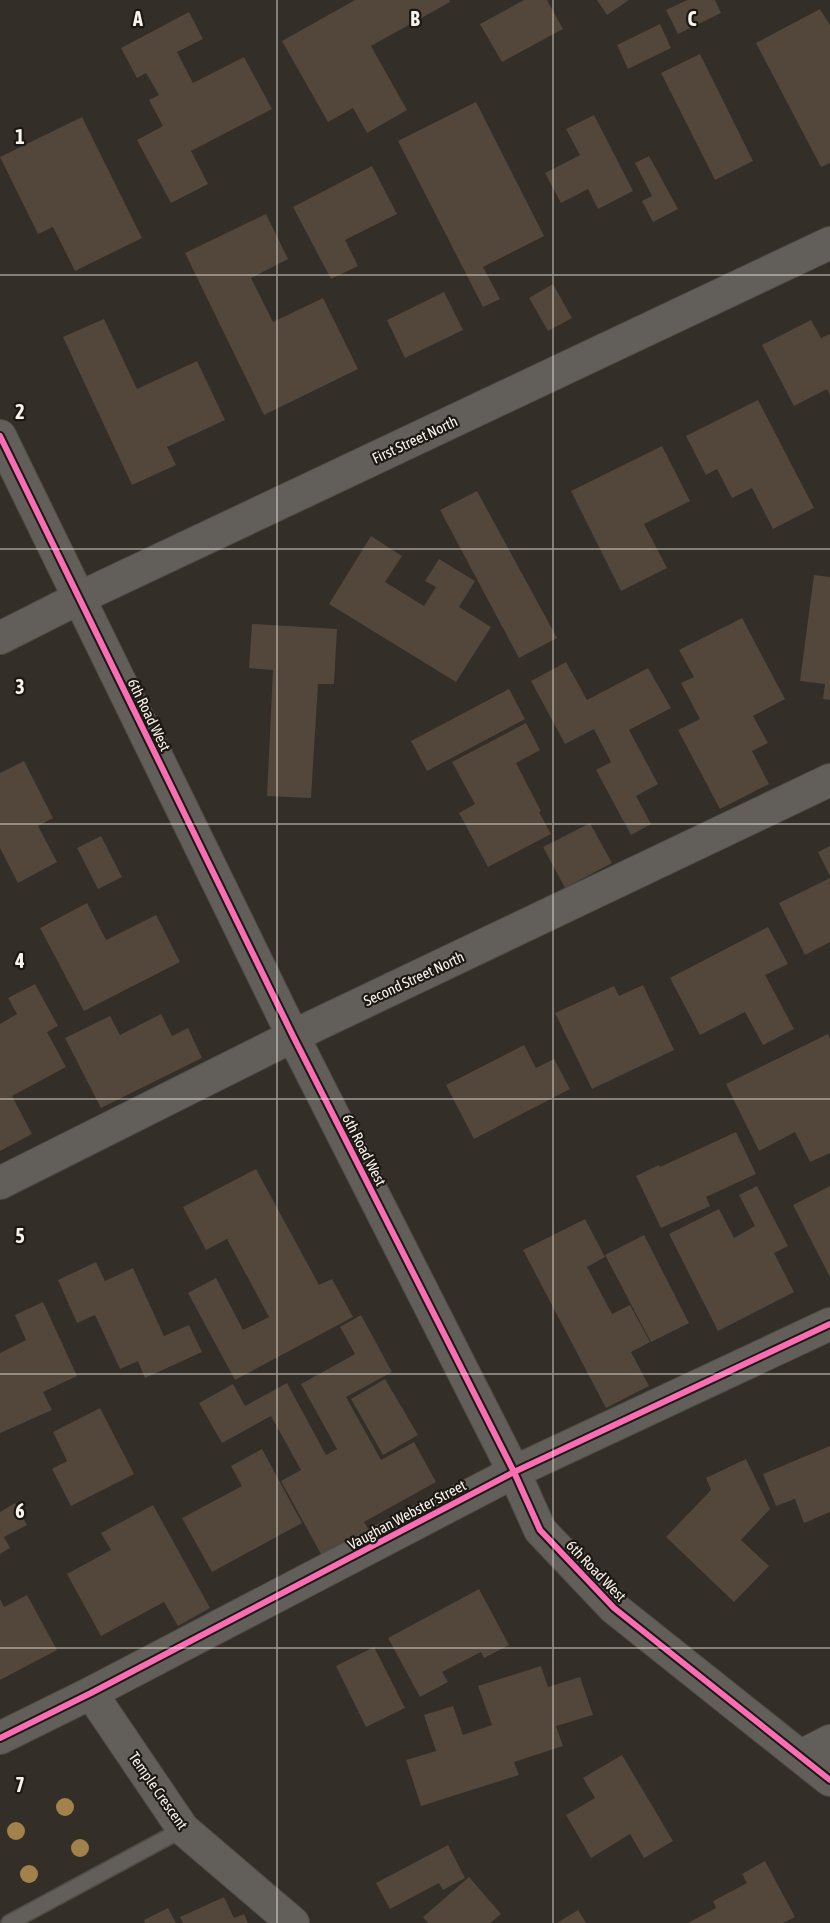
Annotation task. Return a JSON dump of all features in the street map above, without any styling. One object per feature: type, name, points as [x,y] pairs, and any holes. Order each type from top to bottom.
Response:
[{"type":"street","name":"First Street North","points":[[0,638],[79,598],[830,243]]},
{"type":"street","name":"6th Road West","points":[[0,436],[293,1036],[514,1472],[540,1530],[614,1608],[830,1780]]},
{"type":"street","name":"Second Street North","points":[[0,1183],[293,1036],[830,780]]},
{"type":"street","name":"Vaughan Webster Street","points":[[0,1738],[91,1693],[514,1472],[830,1324]]},
{"type":"street","name":"Temple Crescent","points":[[91,1693],[183,1829],[293,1923]]},
{"type":"street","points":[[801,1756],[830,1741]]},
{"type":"lane","points":[[9,1923],[183,1829]]},
{"type":"building","points":[[355,0],[449,0],[450,2],[371,46],[407,110],[367,133],[353,108],[328,122],[282,41]]},
{"type":"building","points":[[524,0],[547,0],[563,29],[502,62],[480,24]]},
{"type":"building","points":[[597,0],[629,0],[607,15]]},
{"type":"building","points":[[687,0],[715,0],[721,13],[678,34],[666,10]]},
{"type":"building","points":[[820,9],[830,25],[830,163],[821,167],[756,43]]},
{"type":"building","points":[[189,12],[203,39],[177,52],[193,83],[244,57],[272,109],[191,151],[208,184],[171,203],[137,140],[163,126],[149,100],[159,95],[146,73],[137,78],[121,48]]},
{"type":"building","points":[[660,24],[671,48],[628,69],[617,45]]},
{"type":"building","points":[[700,54],[753,161],[715,180],[661,73]]},
{"type":"building","points":[[476,102],[544,236],[483,267],[500,299],[483,307],[398,141]]},
{"type":"building","points":[[594,115],[633,191],[598,209],[588,189],[561,203],[545,173],[580,155],[566,129]]},
{"type":"building","points":[[82,117],[142,238],[75,271],[53,227],[38,234],[0,157]]},
{"type":"building","points":[[649,156],[678,209],[653,222],[642,201],[652,196],[635,163]]},
{"type":"building","points":[[372,166],[397,214],[345,240],[358,266],[331,279],[293,207]]},
{"type":"building","points":[[266,214],[288,259],[251,278],[273,322],[323,298],[358,369],[264,415],[185,253]]},
{"type":"building","points":[[553,284],[572,318],[548,331],[529,298]]},
{"type":"building","points":[[444,292],[463,330],[405,358],[387,320]]},
{"type":"building","points":[[104,319],[137,389],[197,361],[225,420],[167,447],[176,465],[132,485],[63,337]]},
{"type":"building","points":[[811,320],[821,338],[830,334],[830,395],[827,389],[794,406],[762,345]]},
{"type":"building","points":[[758,400],[814,508],[773,529],[752,488],[732,498],[717,469],[706,475],[686,436]]},
{"type":"building","points":[[662,446],[690,501],[644,524],[667,568],[621,591],[571,491]]},
{"type":"building","points":[[477,491],[557,638],[519,658],[440,510]]},
{"type":"building","points":[[371,536],[402,556],[385,582],[424,606],[436,587],[425,581],[439,559],[475,581],[459,607],[491,627],[456,682],[329,604]]},
{"type":"building","points":[[814,575],[830,577],[830,700],[823,699],[825,684],[800,681]]},
{"type":"building","points":[[742,618],[785,699],[753,716],[768,743],[752,751],[769,784],[720,809],[678,730],[700,719],[681,683],[694,677],[679,650]]},
{"type":"building","points":[[252,624],[337,629],[334,684],[318,684],[311,798],[267,796],[273,670],[249,668]]},
{"type":"building","points":[[566,662],[587,700],[648,668],[671,708],[629,730],[658,784],[636,796],[651,824],[631,835],[596,770],[611,762],[594,729],[565,744],[531,681]]},
{"type":"building","points":[[509,689],[525,719],[427,771],[411,741]]},
{"type":"building","points":[[526,723],[540,750],[516,763],[551,834],[488,867],[459,813],[475,804],[452,762]]},
{"type":"building","points":[[24,761],[53,818],[38,826],[57,862],[18,883],[0,848],[0,773]]},
{"type":"building","points":[[590,823],[612,863],[565,888],[543,847]]},
{"type":"building","points":[[101,836],[122,877],[98,889],[77,848]]},
{"type":"building","points":[[830,846],[830,876],[818,852]]},
{"type":"building","points":[[830,878],[830,942],[805,955],[779,903]]},
{"type":"building","points":[[87,903],[106,940],[156,915],[180,962],[84,1011],[40,928]]},
{"type":"building","points":[[768,927],[788,964],[765,975],[794,1029],[763,1045],[745,1012],[700,1035],[670,978]]},
{"type":"building","points":[[35,984],[58,1026],[47,1032],[66,1067],[12,1096],[32,1134],[0,1151],[0,1024],[17,1014],[8,998]]},
{"type":"building","points":[[643,985],[674,1050],[592,1089],[555,1013],[614,986],[619,996]]},
{"type":"building","points":[[161,1014],[172,1036],[188,1028],[202,1058],[101,1108],[65,1038],[110,1016],[120,1035]]},
{"type":"building","points":[[828,1034],[830,1039],[830,1153],[810,1162],[795,1132],[759,1151],[726,1084]]},
{"type":"building","points":[[524,1045],[536,1068],[554,1059],[570,1089],[474,1139],[446,1085]]},
{"type":"building","points":[[736,1132],[756,1174],[706,1197],[710,1206],[661,1228],[636,1176]]},
{"type":"building","points":[[256,1169],[319,1285],[332,1279],[353,1317],[235,1380],[188,1293],[216,1278],[243,1330],[269,1317],[227,1239],[206,1250],[183,1207]]},
{"type":"building","points":[[757,1186],[788,1246],[774,1253],[794,1292],[718,1331],[669,1234],[719,1209],[734,1238],[755,1226],[739,1195]]},
{"type":"building","points":[[830,1186],[830,1277],[793,1205]]},
{"type":"building","points":[[585,1219],[605,1257],[587,1267],[612,1314],[630,1305],[650,1342],[631,1352],[649,1386],[606,1408],[523,1250]]},
{"type":"building","points":[[644,1235],[689,1323],[651,1342],[605,1255]]},
{"type":"building","points":[[96,1262],[105,1281],[133,1268],[164,1336],[189,1325],[202,1352],[145,1378],[138,1361],[120,1369],[95,1315],[77,1323],[58,1280]]},
{"type":"building","points":[[43,1302],[77,1376],[43,1392],[52,1410],[0,1433],[0,1353],[26,1340],[15,1315]]},
{"type":"building","points":[[361,1315],[392,1372],[346,1397],[381,1460],[414,1442],[436,1482],[364,1522],[369,1530],[322,1556],[281,1481],[301,1470],[271,1416],[222,1443],[199,1403],[233,1384],[245,1406],[287,1383],[326,1455],[337,1449],[301,1384],[355,1354],[340,1327]]},
{"type":"building","points":[[385,1379],[418,1435],[383,1455],[351,1399]]},
{"type":"building","points":[[100,1408],[134,1474],[71,1506],[52,1469],[67,1461],[53,1432]]},
{"type":"building","points":[[830,1446],[830,1512],[804,1523],[795,1499],[776,1506],[763,1474]]},
{"type":"building","points":[[262,1449],[302,1523],[212,1572],[182,1518],[242,1486],[231,1466]]},
{"type":"building","points":[[746,1459],[770,1509],[741,1540],[769,1566],[734,1602],[666,1537],[711,1490],[706,1478]]},
{"type":"building","points":[[15,1503],[27,1525],[4,1537],[10,1548],[0,1554],[0,1512]]},
{"type":"building","points":[[153,1505],[210,1608],[178,1626],[164,1602],[101,1636],[67,1574],[111,1550],[101,1533]]},
{"type":"building","points":[[479,1589],[509,1645],[484,1658],[481,1652],[442,1672],[448,1682],[420,1697],[388,1638]]},
{"type":"building","points":[[27,1595],[57,1650],[0,1680],[0,1599],[4,1607]]},
{"type":"building","points":[[374,1647],[405,1708],[366,1727],[336,1666]]},
{"type":"building","points":[[541,1666],[548,1687],[580,1677],[593,1715],[556,1726],[563,1746],[514,1762],[519,1775],[421,1806],[406,1760],[436,1751],[424,1715],[453,1706],[463,1735],[492,1725],[478,1686]]},
{"type":"building","points":[[622,1755],[673,1841],[644,1858],[630,1834],[591,1858],[566,1815],[595,1798],[583,1778]]},
{"type":"building","points":[[448,1845],[465,1878],[443,1890],[439,1883],[390,1909],[376,1883]]},
{"type":"building","points":[[765,1861],[795,1917],[783,1923],[688,1923],[716,1908],[713,1901],[747,1883],[742,1874]]},
{"type":"building","points":[[469,1877],[501,1914],[490,1923],[428,1923],[423,1917]]},
{"type":"building","points":[[224,1897],[234,1918],[244,1914],[248,1923],[183,1923],[180,1917]]},
{"type":"building","points":[[168,1908],[176,1923],[145,1923],[144,1920]]},
{"type":"building","points":[[578,1910],[586,1923],[557,1923]]},
{"type":"cycle path","points":[[0,436],[293,1036],[514,1472],[540,1530],[614,1608],[830,1780]]},
{"type":"cycle path","points":[[0,1738],[91,1693],[514,1472],[830,1324]]}]
